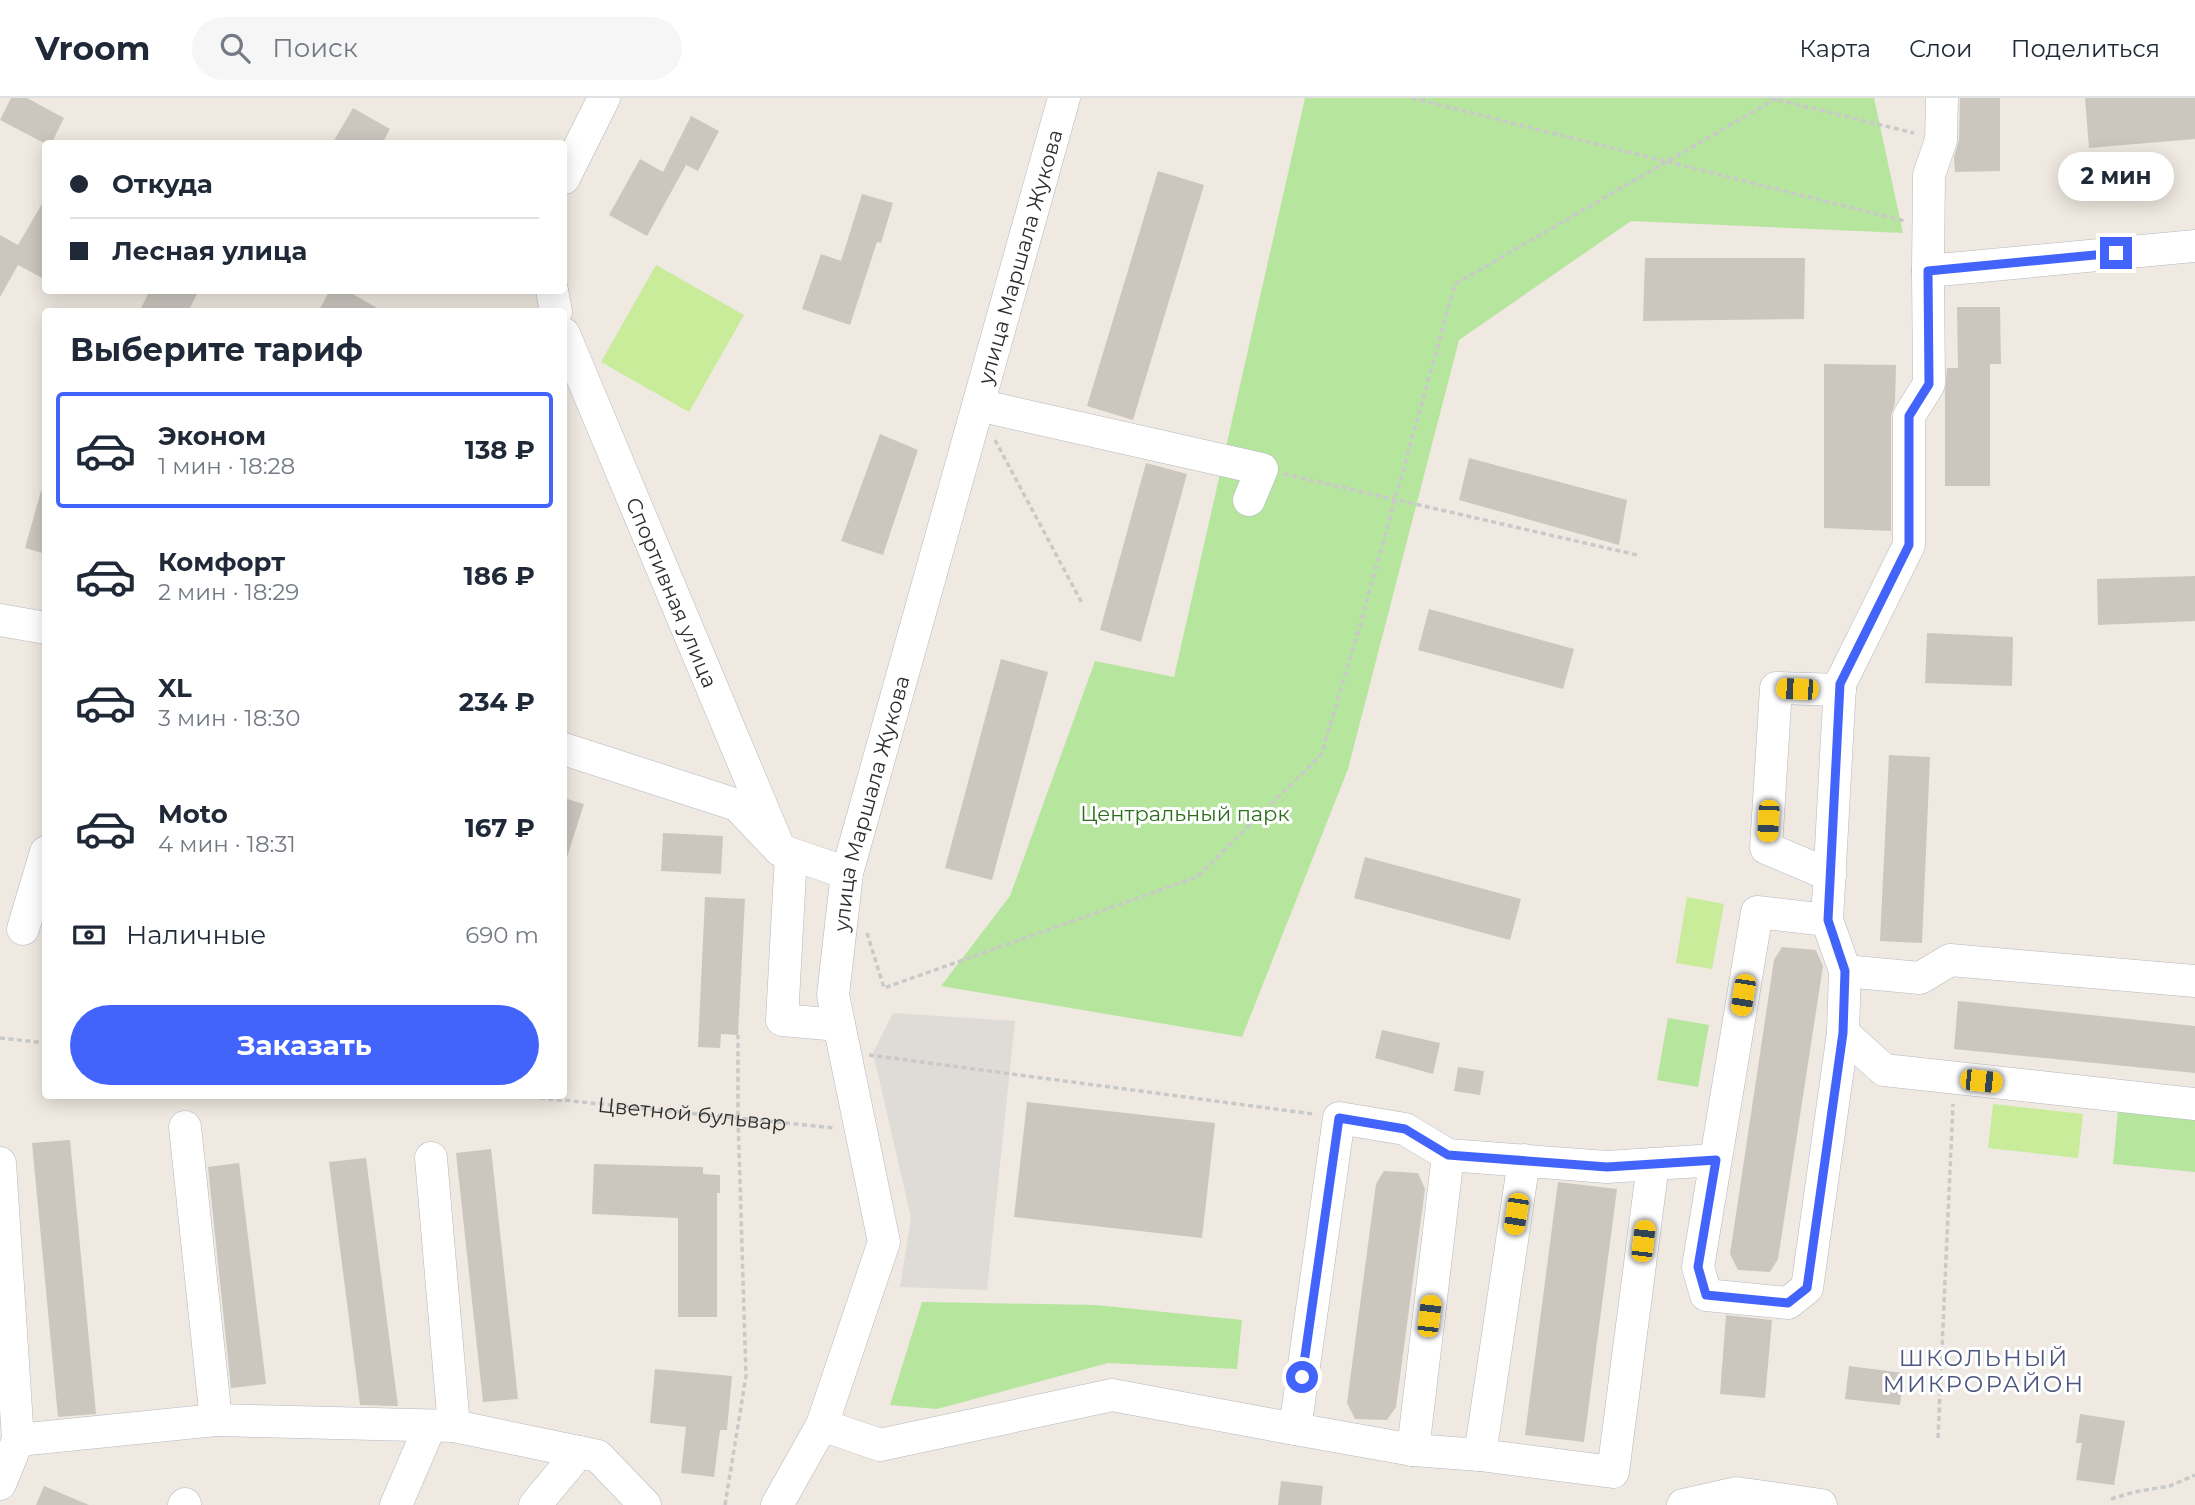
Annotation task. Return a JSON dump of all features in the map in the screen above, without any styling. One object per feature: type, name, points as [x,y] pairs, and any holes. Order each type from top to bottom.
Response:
[{"type":"street","points":[[567,172],[604,98]]},
{"type":"street","name":"улица Маршала Жукова","points":[[777,1505],[822,1425],[884,1242],[833,995],[846,873],[984,417],[1064,98]]},
{"type":"street","points":[[1828,920],[1757,912],[1698,1267],[1706,1295],[1788,1303],[1807,1288],[1843,1033],[1845,971],[1828,920],[1840,684],[1909,545],[1909,416],[1929,384],[1929,175],[1941,140],[1942,98]]},
{"type":"street","points":[[1928,271],[2195,246]]},
{"type":"street","name":"Спортивная улица","points":[[567,341],[785,852]]},
{"type":"street","points":[[984,417],[1262,469],[1249,500]]},
{"type":"street","points":[[0,620],[42,627]]},
{"type":"street","points":[[1830,875],[1766,848],[1776,688],[1840,691]]},
{"type":"street","points":[[567,750],[737,805],[785,852],[846,873]]},
{"type":"street","points":[[785,852],[782,1020],[842,1038]]},
{"type":"street","points":[[23,929],[42,865]]},
{"type":"street","points":[[1845,971],[1920,978],[1950,960],[2195,981]]},
{"type":"street","points":[[1843,1033],[1884,1070],[2195,1104]]},
{"type":"street","points":[[1295,1429],[1339,1118],[1405,1129],[1448,1155],[1607,1167],[1716,1160]]},
{"type":"street","points":[[185,1127],[216,1420]]},
{"type":"street","points":[[1413,1450],[1448,1155]]},
{"type":"street","points":[[396,1505],[442,1426],[431,1158]]},
{"type":"street","points":[[1480,1455],[1524,1160]]},
{"type":"street","points":[[0,1163],[18,1440],[0,1484]]},
{"type":"street","points":[[822,1425],[880,1445],[1112,1395],[1413,1450],[1480,1455],[1613,1472],[1653,1164]]},
{"type":"street","points":[[18,1440],[216,1420],[442,1426],[598,1456],[645,1505]]},
{"type":"street","points":[[535,1505],[579,1452]]},
{"type":"street","points":[[1701,1503],[1735,1493],[1821,1505]]},
{"type":"path","points":[[1412,98],[1927,226]]},
{"type":"path","points":[[884,988],[1197,877],[1321,755],[1455,284],[1774,98],[1941,140]]},
{"type":"path","points":[[984,417],[1083,605]]},
{"type":"path","points":[[1262,469],[1637,555]]},
{"type":"path","points":[[724,1505],[746,1376],[738,1035]]},
{"type":"path","points":[[0,1038],[42,1043]]},
{"type":"path","points":[[842,1038],[1339,1118]]},
{"type":"path","points":[[1938,1438],[1954,1078]]},
{"type":"path","name":"Цветной бульвар","points":[[551,1099],[861,1131]]},
{"type":"path","points":[[2111,1499],[2170,1486],[2195,1475]]},
{"type":"green space","name":"Центральный парк","points":[[1305,98],[1874,98],[1903,233],[1631,221],[1459,340],[1348,769],[1242,1037],[941,986],[1010,896],[1095,661],[1174,677]]},
{"type":"green space","points":[[656,265],[744,315],[689,412],[601,362]]},
{"type":"green space","points":[[1687,897],[1724,904],[1712,969],[1676,963]]},
{"type":"green space","points":[[1668,1018],[1709,1025],[1698,1087],[1657,1080]]},
{"type":"green space","points":[[1993,1104],[2083,1114],[2078,1158],[1988,1148]]},
{"type":"green space","points":[[2118,1111],[2195,1118],[2195,1172],[2113,1164]]},
{"type":"green space","points":[[922,1302],[1096,1305],[1242,1320],[1237,1369],[1108,1363],[937,1409],[890,1405]]},
{"type":"shaded area","points":[[893,1013],[1015,1021],[987,1290],[900,1287],[911,1218],[873,1053]]},
{"type":"building","points":[[11,98],[27,98],[64,118],[53,140],[42,142],[0,120]]},
{"type":"building","points":[[1960,98],[2000,98],[2000,171],[1955,172]]},
{"type":"building","points":[[2085,98],[2195,98],[2195,139],[2089,148]]},
{"type":"building","points":[[353,108],[390,129],[384,140],[334,140]]},
{"type":"building","points":[[691,116],[719,131],[698,171],[686,165],[647,236],[609,215],[640,159],[663,172]]},
{"type":"building","points":[[1158,171],[1204,185],[1133,420],[1087,406]]},
{"type":"building","points":[[862,194],[893,203],[881,243],[877,242],[850,325],[802,309],[821,254],[841,261]]},
{"type":"building","points":[[42,204],[42,278],[18,265],[0,297],[0,235],[18,245]]},
{"type":"building","points":[[1645,258],[1805,258],[1804,319],[1643,321]]},
{"type":"building","points":[[148,294],[197,294],[190,308],[141,308]]},
{"type":"building","points":[[328,294],[353,294],[377,308],[320,308]]},
{"type":"building","points":[[1957,307],[2000,307],[2001,364],[1990,364],[1990,486],[1945,486],[1945,392],[1947,368],[1958,368]]},
{"type":"building","points":[[1824,364],[1896,365],[1895,403],[1891,416],[1891,531],[1824,528]]},
{"type":"building","points":[[880,434],[918,450],[883,555],[841,541]]},
{"type":"building","points":[[1469,458],[1627,500],[1619,545],[1459,500]]},
{"type":"building","points":[[1146,463],[1187,474],[1141,642],[1100,630]]},
{"type":"building","points":[[41,491],[42,491],[42,553],[25,548]]},
{"type":"building","points":[[2195,576],[2195,621],[2098,625],[2097,579]]},
{"type":"building","points":[[1429,609],[1574,649],[1563,689],[1418,650]]},
{"type":"building","points":[[1927,633],[2013,637],[2012,686],[1925,683]]},
{"type":"building","points":[[1001,659],[1048,672],[992,880],[945,868]]},
{"type":"building","points":[[1889,755],[1930,757],[1922,943],[1880,941]]},
{"type":"building","points":[[567,799],[584,804],[567,857]]},
{"type":"building","points":[[663,833],[723,836],[721,874],[661,871]]},
{"type":"building","points":[[1365,857],[1521,899],[1510,940],[1354,898]]},
{"type":"building","points":[[705,897],[745,899],[738,1035],[721,1034],[720,1048],[698,1047]]},
{"type":"building","points":[[1782,947],[1816,950],[1823,966],[1778,1259],[1770,1272],[1738,1270],[1730,1254],[1774,960]]},
{"type":"building","points":[[1958,1001],[2195,1026],[2195,1073],[1954,1049]]},
{"type":"building","points":[[1382,1030],[1440,1043],[1433,1074],[1375,1058]]},
{"type":"building","points":[[1458,1067],[1484,1071],[1480,1095],[1454,1091]]},
{"type":"building","points":[[1027,1102],[1215,1123],[1202,1238],[1014,1217]]},
{"type":"building","points":[[70,1140],[96,1414],[58,1417],[32,1143]]},
{"type":"building","points":[[491,1149],[518,1399],[483,1402],[456,1153]]},
{"type":"building","points":[[366,1158],[398,1406],[360,1405],[329,1162]]},
{"type":"building","points":[[239,1163],[266,1384],[231,1388],[208,1167]]},
{"type":"building","points":[[594,1164],[703,1167],[703,1174],[720,1175],[720,1193],[717,1193],[717,1317],[678,1317],[678,1218],[592,1214]]},
{"type":"building","points":[[1384,1171],[1418,1173],[1425,1189],[1396,1407],[1387,1420],[1355,1419],[1347,1403],[1376,1184]]},
{"type":"building","points":[[1558,1182],[1617,1189],[1584,1442],[1525,1435]]},
{"type":"building","points":[[1726,1315],[1772,1320],[1765,1398],[1720,1394]]},
{"type":"building","points":[[1849,1366],[1904,1373],[1900,1405],[1845,1399]]},
{"type":"building","points":[[655,1369],[732,1376],[727,1430],[720,1430],[714,1477],[681,1473],[686,1427],[650,1423]]},
{"type":"building","points":[[2080,1414],[2125,1421],[2114,1485],[2076,1480],[2082,1443],[2076,1443]]},
{"type":"building","points":[[1281,1481],[1323,1486],[1321,1505],[1278,1505]]},
{"type":"building","points":[[44,1486],[89,1505],[36,1505]]},
{"type":"district","name":"ШКОЛЬНЫЙ МИКРОРАЙОН","points":[[1984,1371]]},
{"type":"route","points":[[1302,1377],[1339,1118],[1405,1129],[1448,1155],[1607,1167],[1716,1160],[1698,1267],[1706,1295],[1788,1303],[1807,1288],[1843,1033],[1845,971],[1828,920],[1840,684],[1909,545],[1909,416],[1929,384],[1928,271],[2116,253]]}]
